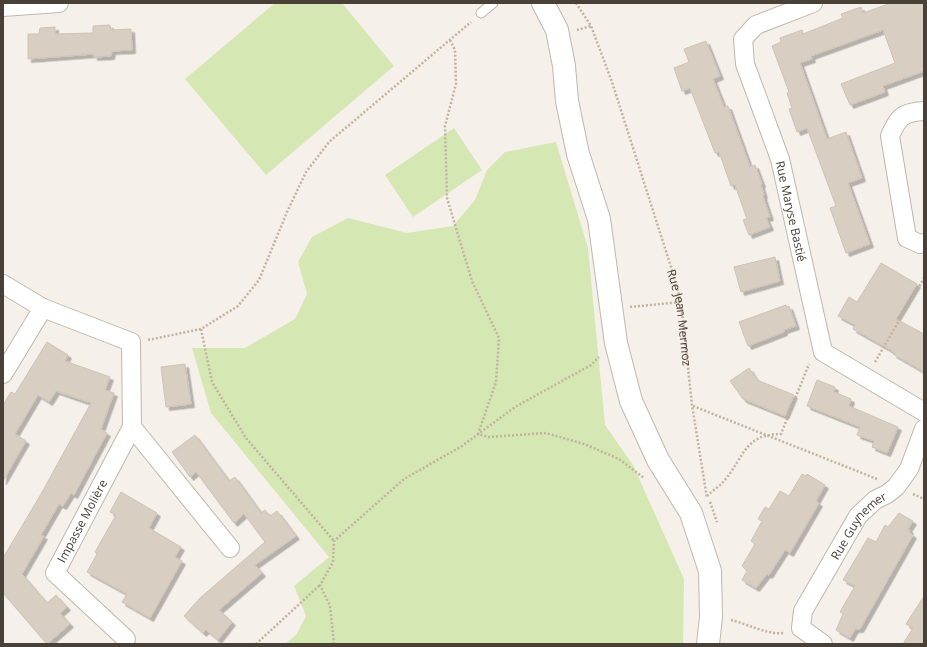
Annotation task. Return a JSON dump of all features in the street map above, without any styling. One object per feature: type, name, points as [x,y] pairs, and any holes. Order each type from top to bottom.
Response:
[{"type":"street","points":[[3,7],[59,3]]},
{"type":"street","points":[[543,3],[557,30]]},
{"type":"street","points":[[559,3],[557,30],[564,66],[567,101],[578,154],[599,219],[616,343],[631,401],[663,469],[691,513],[710,572],[711,617],[708,644]]},
{"type":"street","name":"Rue Maryse Bastié","points":[[813,3],[756,25],[743,39],[745,64],[780,159],[824,352]]},
{"type":"street","points":[[924,111],[910,112],[897,121],[890,136],[907,238],[920,244],[924,243]]},
{"type":"street","points":[[3,284],[44,308],[132,342]]},
{"type":"street","points":[[3,374],[44,308]]},
{"type":"street","name":"Impasse Molière","points":[[126,639],[55,573],[132,427],[132,342]]},
{"type":"street","points":[[824,352],[924,412]]},
{"type":"street","points":[[132,427],[230,548]]},
{"type":"street","name":"Rue Guynemer","points":[[801,628],[803,611],[858,516],[875,500],[888,494],[896,487],[909,469],[924,429]]},
{"type":"street","points":[[801,628],[823,644]]},
{"type":"lane","points":[[481,13],[493,3]]},
{"type":"path","name":"Rue Jean Mermoz","points":[[576,3],[591,26],[612,82],[681,302],[692,405],[707,496],[714,509],[717,524]]},
{"type":"path","points":[[132,342],[156,340],[201,328],[238,306],[260,280],[287,212],[306,172],[329,142],[481,13]]},
{"type":"path","points":[[450,40],[455,50],[456,84],[445,126],[447,198],[472,281],[499,338],[496,382],[478,434]]},
{"type":"path","points":[[866,377],[924,278]]},
{"type":"path","points":[[612,309],[681,302]]},
{"type":"path","points":[[201,328],[212,382],[246,438],[334,540],[333,562],[320,585],[256,644]]},
{"type":"path","points":[[334,540],[404,479],[462,446],[515,407],[591,365],[610,345],[616,343]]},
{"type":"path","points":[[707,496],[724,481],[744,450],[759,437],[767,434],[781,434],[810,363],[824,352]]},
{"type":"path","points":[[692,405],[924,498]]},
{"type":"path","points":[[478,434],[489,437],[546,433],[576,442],[619,459],[646,479],[656,478],[663,469]]},
{"type":"path","points":[[320,585],[330,606],[334,644]]},
{"type":"path","points":[[728,626],[730,614]]},
{"type":"path","points":[[728,620],[750,625],[767,632],[782,634],[801,628]]},
{"type":"green space","points":[[275,3],[342,3],[394,66],[266,175],[185,79]]},
{"type":"green space","points":[[454,128],[482,170],[413,217],[385,175]]},
{"type":"green space","points":[[556,142],[588,248],[605,425],[633,465],[684,579],[683,644],[285,644],[296,635],[306,616],[294,586],[329,557],[211,413],[192,348],[245,348],[295,319],[307,294],[298,262],[312,237],[348,218],[407,233],[453,226],[475,200],[487,170],[505,152]]},
{"type":"building","points":[[891,3],[924,3],[924,71],[883,86],[885,92],[850,105],[841,84],[895,63],[883,30],[811,56],[812,59],[800,63],[827,139],[846,132],[862,178],[848,183],[870,244],[846,253],[830,208],[836,206],[807,128],[797,132],[789,109],[792,108],[787,93],[789,92],[772,46],[781,42],[780,38],[802,30],[803,34],[843,18],[841,14],[861,7],[863,13]]},
{"type":"building","points":[[110,25],[111,30],[131,29],[132,50],[112,51],[111,56],[94,57],[94,54],[28,59],[28,34],[39,34],[40,28],[55,27],[55,34],[93,33],[93,26]]},
{"type":"building","points":[[706,41],[720,76],[713,79],[724,107],[728,106],[750,167],[755,165],[762,184],[763,196],[770,217],[766,218],[770,227],[749,235],[743,220],[747,219],[735,185],[731,186],[719,152],[715,153],[690,88],[682,91],[674,68],[689,62],[684,49]]},
{"type":"building","points":[[775,257],[780,281],[741,292],[734,267]]},
{"type":"building","points":[[881,263],[917,284],[896,319],[924,334],[924,372],[893,354],[894,352],[853,329],[855,325],[838,316],[849,297],[857,302]]},
{"type":"building","points":[[786,305],[787,307],[789,306],[796,326],[748,346],[739,322]]},
{"type":"building","points":[[47,342],[68,355],[65,361],[110,377],[105,390],[114,393],[101,429],[107,433],[74,495],[71,493],[63,506],[59,504],[41,535],[44,536],[22,574],[47,603],[56,595],[67,607],[60,613],[70,624],[47,644],[3,593],[3,558],[41,494],[91,403],[56,391],[49,402],[38,395],[15,434],[26,441],[3,481],[3,405],[11,392],[15,394]]},
{"type":"building","points":[[185,364],[191,404],[166,407],[161,367]]},
{"type":"building","points":[[749,368],[757,380],[794,395],[785,416],[743,399],[730,381]]},
{"type":"building","points":[[817,380],[835,387],[834,392],[851,399],[849,406],[898,427],[887,453],[872,447],[874,441],[857,435],[860,427],[807,406]]},
{"type":"building","points":[[195,435],[229,481],[235,477],[261,513],[265,510],[270,516],[277,511],[296,536],[255,565],[262,573],[219,610],[232,622],[218,640],[206,630],[203,633],[184,616],[200,598],[265,542],[244,514],[234,523],[196,472],[190,477],[172,452]]},
{"type":"building","points":[[802,474],[806,476],[807,474],[825,485],[816,501],[819,503],[790,553],[785,550],[769,575],[767,574],[756,588],[742,580],[747,571],[742,566],[755,544],[751,541],[762,521],[758,519],[765,507],[769,509],[780,491],[789,496]]},
{"type":"building","points":[[121,492],[157,513],[149,528],[181,547],[175,557],[182,561],[150,618],[122,602],[127,594],[87,572],[97,554],[95,552],[116,515],[110,512]]},
{"type":"building","points":[[899,513],[913,521],[908,529],[913,535],[860,629],[855,629],[850,638],[836,630],[843,614],[840,612],[855,586],[843,580],[868,538],[876,542],[885,525],[888,527]]},
{"type":"building","points":[[924,596],[924,644],[903,644],[913,628],[906,624]]}]
